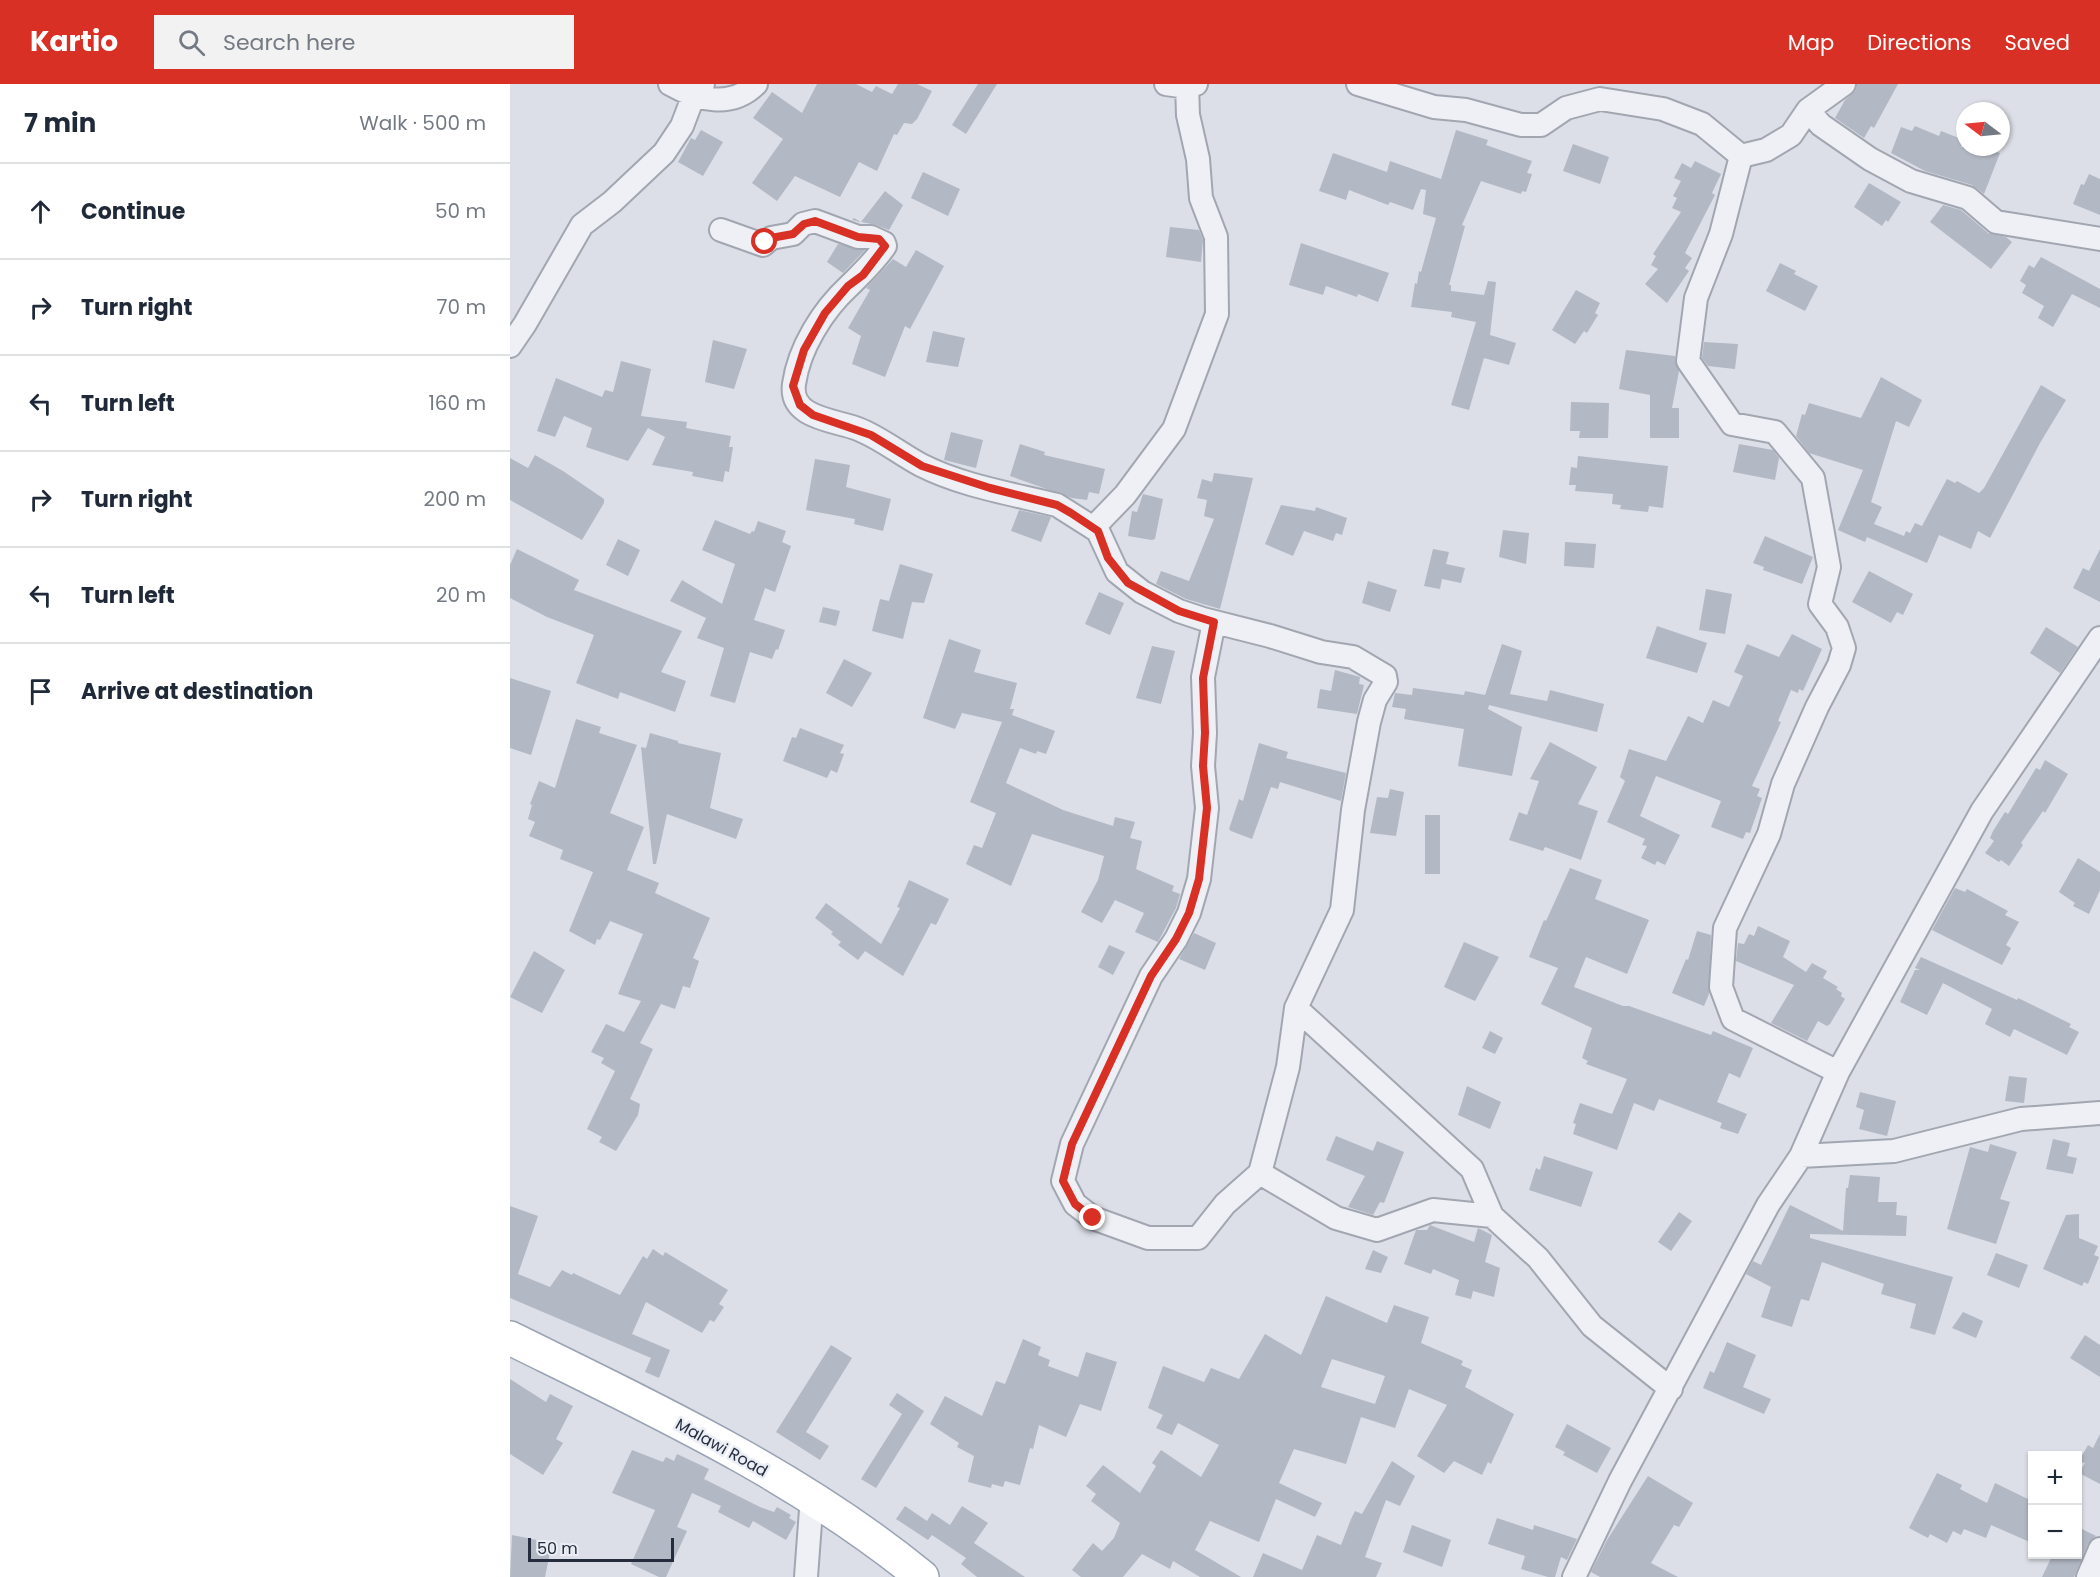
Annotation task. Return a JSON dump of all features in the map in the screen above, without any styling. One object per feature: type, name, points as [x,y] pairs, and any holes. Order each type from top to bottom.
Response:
[{"type":"main road","name":"Malawi Road","points":[[510,1338],[636,1400],[812,1496],[922,1577]]},
{"type":"street","points":[[670,84],[698,90],[724,100],[745,95],[756,84]]},
{"type":"street","points":[[1358,84],[1413,101],[1466,110],[1521,125],[1541,125],[1566,108],[1600,99],[1663,109],[1702,124],[1741,156]]},
{"type":"street","points":[[1741,156],[1766,150],[1791,135],[1808,110],[1844,84]]},
{"type":"street","points":[[1093,528],[1125,495],[1174,429],[1217,314],[1216,237],[1201,198],[1198,159],[1188,116],[1184,85]]},
{"type":"street","points":[[510,346],[582,225],[612,202],[664,153],[682,126],[698,90]]},
{"type":"street","points":[[1808,110],[1828,131],[1870,159],[1911,181],[1968,198],[1995,222],[2100,239]]},
{"type":"street","points":[[1741,156],[1721,234],[1696,298],[1688,361],[1732,424],[1775,432],[1813,478],[1829,567],[1820,604],[1837,627],[1844,648],[1839,665],[1817,707],[1783,784],[1769,834],[1725,928],[1721,987],[1733,1019],[1838,1072]]},
{"type":"street","points":[[721,230],[763,245],[771,238],[793,234],[804,224],[815,221],[858,237],[871,237],[884,243],[885,246],[863,275],[848,286],[825,313],[804,350],[793,386],[800,405],[813,415],[871,435],[922,466],[990,488],[1057,505],[1093,528],[1101,536],[1108,558],[1128,583],[1179,611],[1321,652],[1353,657],[1385,676],[1386,682],[1375,700],[1369,722],[1353,810],[1342,910],[1296,1008],[1288,1067],[1260,1173],[1225,1204],[1198,1238],[1148,1238],[1093,1218],[1075,1204],[1063,1181],[1072,1144],[1151,976],[1176,939],[1189,913],[1199,879],[1207,808],[1203,766],[1205,733],[1203,678],[1214,622]]},
{"type":"street","points":[[1574,1577],[1620,1481],[1768,1205],[1802,1156],[1838,1072],[1982,811],[2100,638]]},
{"type":"street","points":[[1296,1008],[1472,1169],[1492,1216],[1538,1258],[1592,1326],[1671,1389]]},
{"type":"street","points":[[1802,1156],[1894,1151],[2021,1119],[2100,1113]]},
{"type":"street","points":[[1260,1173],[1336,1218],[1377,1230],[1433,1210],[1492,1216]]},
{"type":"street","points":[[806,1577],[812,1496]]},
{"type":"street","points":[[2088,1577],[2100,1549]]},
{"type":"building","points":[[817,84],[856,84],[872,92],[876,86],[892,94],[898,84],[917,84],[932,91],[917,119],[912,124],[904,123],[897,135],[894,134],[877,171],[859,162],[840,197],[795,176],[777,201],[752,183],[783,139],[753,118],[772,92],[802,113]]},
{"type":"building","points":[[978,84],[997,84],[966,134],[952,125]]},
{"type":"building","points":[[1857,84],[1898,84],[1874,128],[1871,126],[1864,138],[1835,118],[1845,100],[1856,90]]},
{"type":"building","points":[[1915,126],[1939,136],[1941,131],[1956,137],[1956,156],[1999,156],[1984,194],[1972,185],[1925,171],[1891,153],[1901,127],[1912,131]]},
{"type":"building","points":[[701,130],[723,142],[703,176],[678,162],[691,138],[695,140]]},
{"type":"building","points":[[1456,130],[1488,140],[1486,145],[1532,161],[1527,173],[1532,174],[1526,192],[1522,191],[1521,194],[1481,181],[1462,225],[1465,226],[1449,285],[1451,285],[1451,291],[1484,295],[1488,281],[1496,282],[1490,335],[1516,343],[1509,365],[1484,358],[1469,410],[1451,405],[1476,322],[1451,317],[1452,312],[1411,307],[1415,283],[1417,284],[1419,271],[1421,272],[1436,218],[1423,214],[1426,190],[1421,189],[1413,210],[1390,202],[1388,205],[1349,190],[1346,200],[1319,191],[1333,153],[1387,172],[1390,161],[1441,179]]},
{"type":"building","points":[[1573,144],[1609,157],[1600,184],[1563,171]]},
{"type":"building","points":[[1695,161],[1721,174],[1712,193],[1715,195],[1685,253],[1692,258],[1685,268],[1689,271],[1667,303],[1645,284],[1658,269],[1651,265],[1656,256],[1653,254],[1681,212],[1672,208],[1677,198],[1673,196],[1681,181],[1674,178],[1682,163],[1691,168]]},
{"type":"building","points":[[923,172],[960,189],[948,216],[911,198]]},
{"type":"building","points":[[2089,174],[2100,179],[2100,215],[2073,204],[2081,184],[2084,185]]},
{"type":"building","points":[[1869,183],[1901,202],[1888,222],[1886,220],[1882,226],[1854,207]]},
{"type":"building","points":[[885,191],[903,205],[889,230],[861,222]]},
{"type":"building","points":[[1943,205],[1961,210],[1988,233],[2006,237],[2012,242],[1991,269],[1930,222]]},
{"type":"building","points":[[1170,227],[1199,230],[1203,240],[1201,262],[1166,257]]},
{"type":"building","points":[[1301,243],[1389,273],[1378,302],[1326,286],[1323,295],[1289,285]]},
{"type":"building","points":[[838,244],[865,250],[843,273],[827,262]]},
{"type":"building","points":[[916,250],[944,266],[910,329],[905,326],[885,377],[852,364],[861,336],[848,328],[870,290],[866,288],[893,259],[906,267]]},
{"type":"building","points":[[2041,257],[2100,289],[2100,308],[2072,294],[2053,327],[2038,318],[2044,306],[2022,293],[2026,285],[2020,281],[2029,265],[2034,268]]},
{"type":"building","points":[[1780,263],[1796,271],[1794,274],[1818,286],[1805,311],[1766,291]]},
{"type":"building","points":[[1576,290],[1600,303],[1595,313],[1598,315],[1587,333],[1584,331],[1575,344],[1552,330]]},
{"type":"building","points":[[933,331],[965,338],[958,367],[926,362]]},
{"type":"building","points":[[713,340],[747,349],[734,389],[705,382]]},
{"type":"building","points":[[1704,342],[1738,344],[1735,369],[1708,366],[1702,358]]},
{"type":"building","points":[[1626,350],[1675,356],[1679,371],[1672,408],[1679,408],[1679,438],[1650,438],[1650,395],[1619,389]]},
{"type":"building","points":[[621,361],[651,369],[641,416],[687,422],[686,428],[731,436],[729,447],[733,447],[729,472],[725,471],[723,482],[692,476],[693,472],[652,465],[665,437],[648,428],[628,461],[586,447],[592,428],[564,416],[555,437],[537,431],[556,378],[602,397],[605,390],[613,392]]},
{"type":"building","points":[[1881,377],[1922,400],[1909,427],[1896,421],[1871,502],[1882,507],[1874,524],[1904,536],[1906,531],[1910,533],[1915,523],[1922,526],[1947,479],[1955,483],[1957,481],[1979,493],[1984,488],[2041,385],[2066,400],[2040,443],[1990,538],[1978,531],[1971,549],[1939,535],[1927,563],[1867,537],[1865,542],[1838,530],[1863,470],[1809,453],[1796,436],[1802,414],[1805,415],[1809,403],[1861,418]]},
{"type":"building","points":[[1571,402],[1609,403],[1608,438],[1579,438],[1580,431],[1570,431]]},
{"type":"building","points":[[951,432],[983,440],[976,468],[944,460]]},
{"type":"building","points":[[1020,444],[1045,452],[1044,455],[1105,469],[1099,494],[1089,492],[1087,500],[1072,498],[1010,476]]},
{"type":"building","points":[[1739,444],[1773,450],[1779,458],[1775,480],[1733,472]]},
{"type":"building","points":[[535,455],[604,499],[604,503],[582,540],[510,500],[510,458],[528,468]]},
{"type":"building","points":[[1578,456],[1668,466],[1663,508],[1649,506],[1648,512],[1620,509],[1621,505],[1612,504],[1613,494],[1575,491],[1576,485],[1569,485],[1571,467],[1577,468]]},
{"type":"building","points":[[815,459],[850,465],[846,487],[891,499],[883,531],[854,524],[855,519],[806,510]]},
{"type":"building","points":[[1214,473],[1253,478],[1220,609],[1186,599],[1156,584],[1161,571],[1189,581],[1214,519],[1204,516],[1207,500],[1197,498],[1202,479],[1212,482]]},
{"type":"building","points":[[1143,494],[1163,499],[1155,539],[1152,540],[1128,536],[1132,511],[1137,512]]},
{"type":"building","points":[[1281,505],[1315,511],[1316,507],[1347,518],[1342,535],[1336,533],[1333,541],[1304,531],[1293,556],[1265,544]]},
{"type":"building","points":[[1019,510],[1051,517],[1041,542],[1011,531]]},
{"type":"building","points":[[715,520],[750,534],[754,532],[758,521],[786,531],[782,542],[791,546],[775,592],[765,588],[754,620],[785,630],[778,650],[776,649],[772,659],[750,652],[735,703],[710,696],[724,648],[697,638],[706,618],[670,601],[682,580],[722,604],[735,564],[702,550]]},
{"type":"building","points":[[1503,530],[1529,533],[1526,564],[1499,557]]},
{"type":"building","points":[[1765,536],[1813,557],[1802,584],[1763,570],[1764,567],[1753,563]]},
{"type":"building","points":[[618,539],[640,550],[628,576],[606,565]]},
{"type":"building","points":[[1565,542],[1596,544],[1594,568],[1564,566]]},
{"type":"building","points":[[517,549],[579,580],[574,590],[682,631],[661,672],[686,681],[675,712],[620,692],[618,699],[576,683],[594,635],[547,617],[510,598],[510,565]]},
{"type":"building","points":[[1433,549],[1449,552],[1446,564],[1465,568],[1461,583],[1442,579],[1440,589],[1424,586]]},
{"type":"building","points":[[2100,549],[2100,602],[2073,588],[2083,568],[2089,571]]},
{"type":"building","points":[[900,564],[933,574],[924,603],[912,602],[903,639],[872,631],[880,599],[889,601]]},
{"type":"building","points":[[1869,571],[1913,594],[1903,615],[1897,612],[1891,623],[1852,602]]},
{"type":"building","points":[[1368,581],[1397,590],[1390,612],[1362,603]]},
{"type":"building","points":[[1706,589],[1732,594],[1725,634],[1699,630]]},
{"type":"building","points":[[1099,592],[1124,603],[1110,635],[1085,624]]},
{"type":"building","points":[[823,607],[840,611],[836,626],[819,622]]},
{"type":"building","points":[[1657,626],[1707,643],[1697,673],[1646,658]]},
{"type":"building","points":[[2046,627],[2078,647],[2060,673],[2030,653]]},
{"type":"building","points":[[1792,634],[1822,649],[1803,691],[1799,689],[1798,693],[1791,690],[1778,721],[1781,722],[1752,786],[1760,789],[1757,796],[1762,798],[1750,833],[1746,832],[1743,839],[1711,827],[1721,801],[1656,776],[1640,816],[1680,835],[1665,865],[1657,861],[1655,865],[1641,858],[1647,846],[1642,845],[1645,839],[1607,822],[1625,781],[1620,777],[1629,749],[1666,761],[1688,716],[1703,723],[1713,700],[1729,707],[1743,676],[1734,672],[1747,644],[1779,657]]},
{"type":"building","points":[[949,639],[981,650],[974,672],[1017,683],[1010,709],[1014,709],[1012,715],[1055,731],[1046,754],[1037,751],[1036,754],[1020,748],[1006,783],[1063,810],[1113,826],[1115,817],[1135,822],[1130,838],[1142,841],[1136,869],[1174,886],[1172,891],[1180,894],[1176,908],[1158,942],[1135,932],[1144,913],[1115,900],[1102,923],[1081,912],[1098,880],[1104,856],[1032,834],[1011,886],[966,864],[974,845],[982,848],[996,813],[970,802],[1002,722],[962,713],[955,729],[923,718]]},
{"type":"building","points":[[1502,644],[1522,651],[1510,694],[1547,701],[1550,690],[1604,704],[1597,732],[1489,705],[1488,709],[1522,727],[1512,776],[1458,766],[1464,729],[1404,719],[1406,709],[1392,707],[1395,693],[1412,695],[1413,688],[1464,695],[1465,691],[1485,695]]},
{"type":"building","points":[[1152,646],[1175,651],[1161,704],[1136,698]]},
{"type":"building","points":[[844,659],[872,673],[852,707],[826,693]]},
{"type":"building","points":[[1335,670],[1360,677],[1359,684],[1364,685],[1357,714],[1317,708],[1320,689],[1331,691]]},
{"type":"building","points":[[510,678],[551,691],[531,755],[510,748]]},
{"type":"building","points":[[576,719],[601,727],[599,733],[637,745],[610,813],[644,827],[627,870],[659,883],[655,893],[710,918],[693,958],[699,961],[690,988],[683,986],[675,1009],[661,1004],[640,1043],[653,1049],[630,1099],[640,1104],[638,1115],[616,1151],[599,1142],[602,1137],[587,1129],[615,1071],[601,1063],[604,1058],[591,1052],[606,1024],[624,1032],[641,1001],[618,994],[643,934],[610,921],[595,945],[569,931],[593,872],[560,859],[563,850],[529,836],[535,822],[528,819],[532,805],[530,804],[539,781],[555,788]]},
{"type":"building","points":[[800,728],[844,745],[840,753],[844,754],[837,773],[831,770],[827,778],[783,761],[792,737],[796,738]]},
{"type":"building","points":[[650,733],[678,741],[678,743],[721,753],[710,808],[743,819],[736,839],[667,814],[656,864],[653,864],[641,747],[646,748]]},
{"type":"building","points":[[1550,742],[1597,767],[1578,804],[1598,811],[1581,860],[1545,847],[1543,851],[1509,840],[1519,812],[1527,815],[1539,781],[1530,779]]},
{"type":"building","points":[[1259,743],[1288,752],[1286,758],[1346,773],[1341,801],[1280,782],[1278,789],[1271,787],[1252,839],[1231,831],[1229,829],[1239,799],[1243,801]]},
{"type":"building","points":[[2045,760],[2068,774],[2045,813],[2043,811],[2021,843],[2023,845],[2009,866],[1985,853],[1994,841],[1990,838],[2005,812],[2008,814],[2036,768],[2040,770]]},
{"type":"building","points":[[1390,789],[1404,792],[1396,836],[1370,833],[1377,797],[1388,798]]},
{"type":"building","points":[[1425,815],[1440,815],[1440,874],[1425,874]]},
{"type":"building","points":[[2078,858],[2100,872],[2100,890],[2089,914],[2073,906],[2075,903],[2059,892]]},
{"type":"building","points":[[1570,868],[1602,880],[1595,899],[1649,920],[1627,974],[1586,957],[1574,987],[1711,1035],[1713,1031],[1753,1048],[1740,1078],[1729,1073],[1717,1102],[1747,1114],[1738,1134],[1720,1128],[1722,1123],[1659,1099],[1654,1111],[1634,1103],[1617,1150],[1573,1134],[1576,1124],[1573,1123],[1580,1103],[1612,1114],[1627,1079],[1586,1064],[1588,1061],[1582,1058],[1592,1028],[1541,1004],[1558,968],[1529,957],[1544,920],[1546,921]]},
{"type":"building","points":[[909,880],[949,899],[936,925],[931,923],[903,976],[865,951],[858,960],[838,945],[841,942],[831,934],[833,932],[815,918],[826,903],[881,944],[900,908],[897,907]]},
{"type":"building","points":[[1955,888],[1965,892],[1967,889],[2008,911],[2005,915],[2019,922],[2006,945],[2011,948],[2002,965],[1932,930]]},
{"type":"building","points":[[1758,926],[1790,941],[1783,957],[1806,972],[1812,963],[1827,971],[1823,978],[1838,987],[1836,989],[1845,999],[1830,1024],[1827,1026],[1818,1021],[1807,1041],[1771,1023],[1794,985],[1736,961],[1738,943],[1744,944],[1749,934],[1754,936]]},
{"type":"building","points":[[1697,931],[1711,935],[1709,994],[1704,1006],[1672,993],[1686,959],[1688,960]]},
{"type":"building","points":[[1194,933],[1216,943],[1205,970],[1179,959]]},
{"type":"building","points":[[1464,942],[1499,957],[1475,1001],[1444,987]]},
{"type":"building","points":[[1109,945],[1125,952],[1113,975],[1098,967]]},
{"type":"building","points":[[534,951],[565,970],[542,1013],[510,997]]},
{"type":"building","points":[[1921,957],[2017,1000],[2018,998],[2071,1024],[2069,1027],[2079,1032],[2067,1055],[2014,1029],[2010,1037],[1985,1024],[1992,1009],[1943,983],[1927,1015],[1900,1002],[1915,970],[1920,970],[1915,968]]},
{"type":"building","points":[[1490,1031],[1503,1038],[1495,1054],[1482,1048]]},
{"type":"building","points":[[2009,1076],[2027,1078],[2024,1103],[2005,1101]]},
{"type":"building","points":[[1467,1086],[1501,1102],[1490,1129],[1458,1115]]},
{"type":"building","points":[[1860,1092],[1896,1101],[1887,1136],[1859,1129],[1864,1110],[1856,1107]]},
{"type":"building","points":[[1336,1136],[1373,1151],[1377,1141],[1404,1152],[1384,1203],[1380,1202],[1373,1215],[1348,1207],[1365,1176],[1326,1160]]},
{"type":"building","points":[[2053,1139],[2070,1143],[2067,1156],[2077,1158],[2073,1174],[2046,1169]]},
{"type":"building","points":[[1990,1144],[2017,1152],[2000,1199],[2010,1202],[1996,1244],[1947,1229],[1970,1147],[1988,1152]]},
{"type":"building","points":[[1544,1156],[1593,1172],[1581,1207],[1529,1190],[1536,1168],[1540,1170]]},
{"type":"building","points":[[1850,1175],[1880,1177],[1878,1202],[1897,1202],[1896,1215],[1907,1216],[1906,1236],[1810,1234],[1810,1238],[1953,1277],[1935,1335],[1910,1328],[1916,1304],[1881,1294],[1884,1284],[1822,1262],[1809,1301],[1801,1299],[1792,1327],[1761,1317],[1771,1287],[1746,1274],[1753,1261],[1761,1265],[1790,1205],[1843,1231],[1846,1188],[1848,1188]]},
{"type":"building","points":[[510,1206],[538,1216],[518,1274],[550,1287],[562,1270],[620,1295],[643,1256],[647,1259],[653,1249],[663,1256],[665,1252],[728,1290],[719,1304],[724,1307],[714,1322],[710,1320],[702,1333],[646,1302],[632,1334],[670,1350],[659,1378],[645,1372],[651,1358],[510,1298]]},
{"type":"building","points":[[1679,1212],[1692,1221],[1671,1251],[1658,1242]]},
{"type":"building","points":[[2079,1214],[2079,1238],[2098,1246],[2094,1255],[2099,1257],[2088,1284],[2084,1282],[2082,1286],[2043,1269],[2066,1215]]},
{"type":"building","points":[[1430,1225],[1474,1242],[1478,1228],[1492,1235],[1485,1262],[1500,1268],[1494,1297],[1473,1291],[1471,1299],[1455,1295],[1459,1280],[1433,1269],[1431,1274],[1404,1264],[1416,1230],[1427,1230]]},
{"type":"building","points":[[1373,1250],[1388,1257],[1381,1273],[1365,1269]]},
{"type":"building","points":[[1996,1253],[2028,1265],[2019,1288],[1987,1275]]},
{"type":"building","points":[[1326,1296],[1387,1323],[1394,1305],[1429,1317],[1421,1343],[1463,1361],[1461,1365],[1472,1370],[1465,1387],[1514,1414],[1491,1464],[1488,1462],[1482,1475],[1454,1461],[1444,1473],[1417,1456],[1447,1405],[1409,1389],[1395,1428],[1361,1417],[1346,1464],[1294,1449],[1279,1483],[1322,1503],[1315,1517],[1276,1499],[1259,1542],[1210,1521],[1195,1550],[1241,1577],[1200,1577],[1173,1561],[1170,1569],[1142,1554],[1123,1577],[1081,1577],[1072,1570],[1093,1543],[1102,1551],[1114,1538],[1120,1523],[1091,1501],[1096,1494],[1086,1486],[1103,1465],[1140,1493],[1156,1466],[1152,1463],[1161,1450],[1201,1477],[1219,1445],[1178,1423],[1172,1435],[1156,1428],[1163,1415],[1148,1408],[1163,1366],[1204,1382],[1211,1368],[1239,1379],[1265,1334],[1301,1355]],"holes":[[[1332,1359],[1385,1376],[1375,1404],[1321,1387]]]},
{"type":"building","points":[[1963,1312],[1983,1321],[1976,1338],[1952,1328]]},
{"type":"building","points":[[2085,1335],[2100,1345],[2100,1377],[2070,1358]]},
{"type":"building","points":[[1023,1339],[1041,1347],[1038,1355],[1050,1360],[1048,1366],[1078,1377],[1086,1352],[1117,1362],[1101,1411],[1080,1404],[1066,1437],[1039,1425],[1020,1485],[1005,1481],[1003,1487],[992,1484],[991,1488],[968,1482],[974,1456],[957,1447],[959,1443],[930,1424],[945,1396],[982,1416],[996,1381],[1005,1384]]},
{"type":"building","points":[[1727,1342],[1756,1355],[1743,1387],[1771,1399],[1764,1414],[1703,1388],[1710,1371],[1714,1373]]},
{"type":"building","points":[[831,1345],[852,1358],[806,1432],[829,1446],[820,1460],[776,1432]]},
{"type":"building","points":[[510,1379],[546,1402],[550,1394],[573,1406],[556,1439],[563,1443],[543,1475],[510,1454]]},
{"type":"building","points":[[897,1393],[924,1411],[876,1488],[861,1479],[902,1414],[889,1405]]},
{"type":"building","points":[[1567,1424],[1611,1448],[1597,1473],[1563,1455],[1565,1452],[1555,1447]]},
{"type":"building","points":[[2100,1434],[2100,1484],[2082,1475],[2085,1463],[2082,1462],[2082,1456],[2088,1445],[2093,1448]]},
{"type":"building","points":[[632,1450],[663,1462],[666,1457],[674,1461],[677,1454],[709,1469],[704,1479],[760,1507],[774,1512],[777,1507],[791,1515],[789,1518],[796,1522],[786,1540],[753,1521],[749,1528],[718,1512],[721,1506],[692,1493],[677,1527],[687,1531],[666,1577],[659,1577],[631,1564],[655,1510],[612,1493]]},
{"type":"building","points":[[1392,1461],[1415,1476],[1400,1506],[1386,1500],[1365,1557],[1382,1563],[1376,1577],[1253,1577],[1263,1553],[1302,1570],[1317,1535],[1341,1545],[1355,1511],[1362,1514]]},
{"type":"building","points":[[1937,1473],[1962,1485],[1960,1489],[1987,1503],[1995,1483],[2028,1499],[2028,1541],[1991,1525],[1986,1538],[1964,1529],[1961,1535],[1953,1531],[1947,1543],[1930,1534],[1928,1538],[1909,1528]]},
{"type":"building","points":[[1648,1476],[1693,1503],[1679,1527],[1674,1525],[1651,1563],[1678,1577],[1600,1577],[1591,1572],[1607,1540]]},
{"type":"building","points":[[905,1506],[927,1521],[932,1513],[950,1525],[962,1506],[988,1523],[974,1543],[1025,1577],[977,1577],[961,1564],[966,1558],[932,1535],[928,1540],[896,1519]]},
{"type":"building","points":[[1497,1518],[1533,1530],[1534,1525],[1577,1539],[1567,1560],[1561,1557],[1555,1577],[1521,1569],[1525,1556],[1488,1544]]},
{"type":"building","points":[[1412,1525],[1451,1540],[1442,1567],[1403,1552]]},
{"type":"building","points":[[2082,1529],[2096,1536],[2088,1544],[2082,1558]]},
{"type":"building","points":[[512,1535],[552,1543],[545,1577],[510,1577]]},
{"type":"building","points":[[2051,1559],[2082,1559],[2074,1577],[2042,1577]]},
{"type":"route","points":[[765,242],[771,238],[793,234],[804,224],[815,221],[858,237],[879,239],[885,246],[863,275],[848,286],[825,313],[804,350],[793,386],[796,397],[805,412],[858,429],[922,466],[990,488],[1057,505],[1098,531],[1104,542],[1108,558],[1128,583],[1179,611],[1214,622],[1203,678],[1205,733],[1203,766],[1207,808],[1199,879],[1189,913],[1176,939],[1151,976],[1072,1144],[1063,1181],[1075,1204],[1093,1218]]}]
